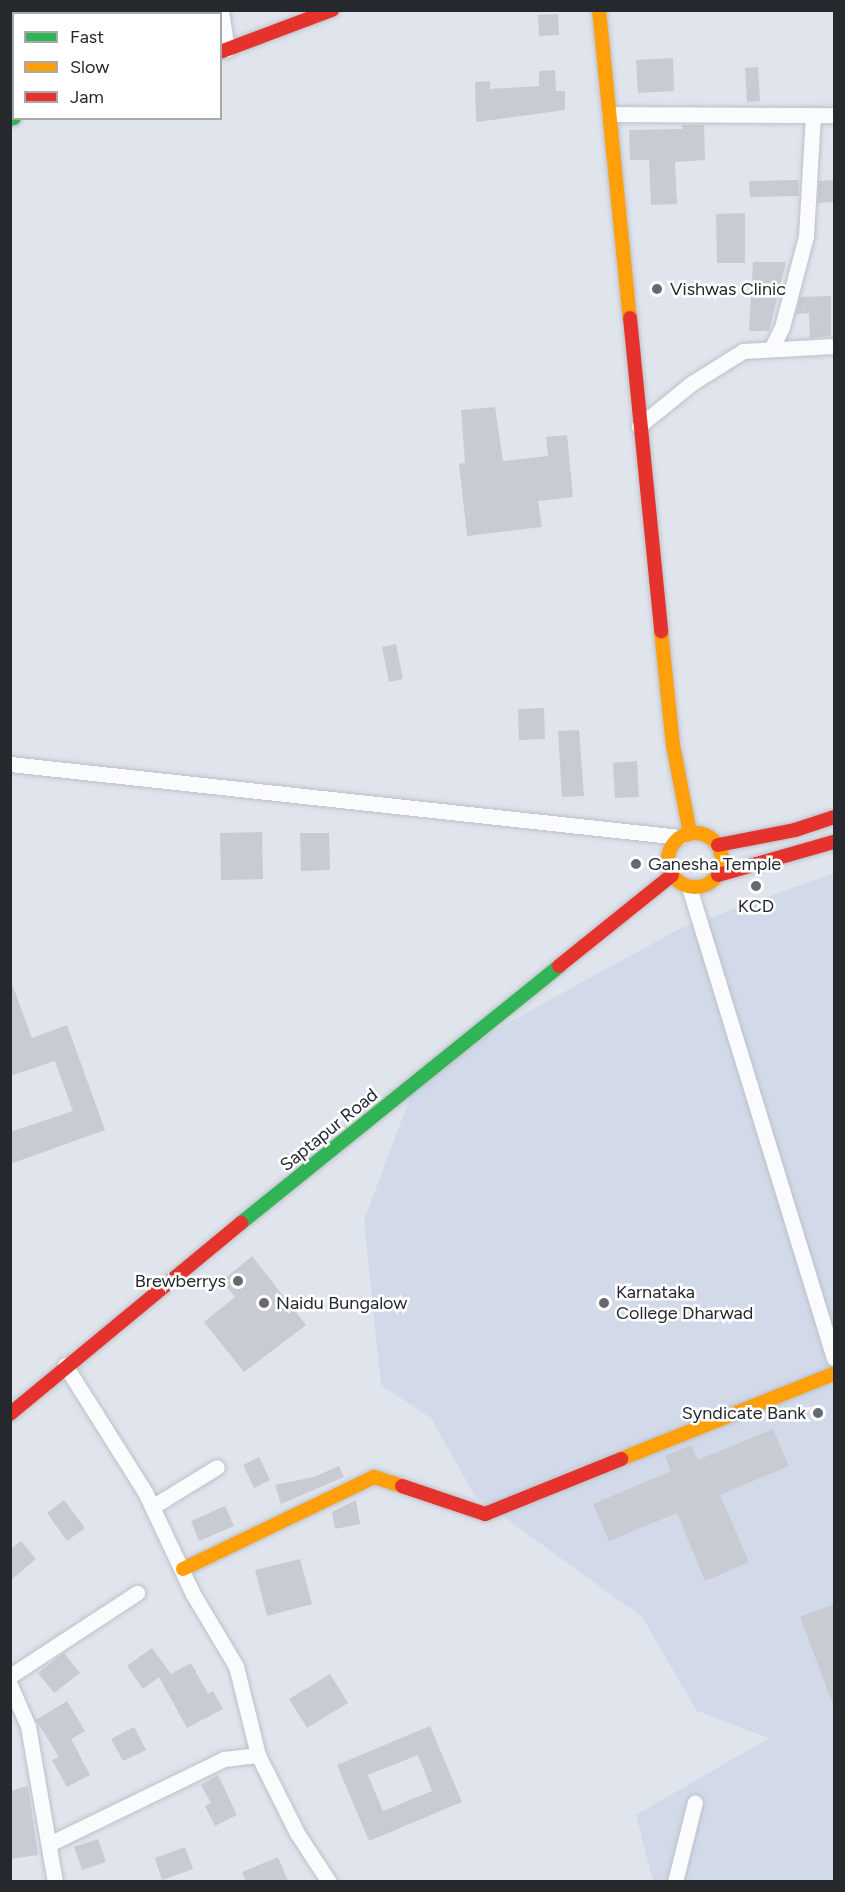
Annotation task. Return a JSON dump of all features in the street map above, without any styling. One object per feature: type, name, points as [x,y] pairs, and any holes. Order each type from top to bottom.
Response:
[{"type":"street","points":[[222,24],[224,51],[332,10]]},
{"type":"street","points":[[599,10],[639,426],[673,746],[685,835],[668,854],[672,875],[689,887],[700,887],[718,875],[834,842]]},
{"type":"street","points":[[609,114],[834,116]]},
{"type":"street","points":[[772,347],[782,327],[806,236],[813,115]]},
{"type":"street","points":[[639,426],[692,383],[743,351],[772,347],[834,346]]},
{"type":"street","points":[[10,764],[685,835],[701,833],[718,845],[722,866],[718,875]]},
{"type":"street","points":[[718,845],[795,830],[834,817]]},
{"type":"street","name":"Saptapur Road","points":[[10,1414],[65,1365],[672,875]]},
{"type":"street","points":[[689,887],[834,1358]]},
{"type":"street","points":[[65,1365],[152,1507],[236,1666],[258,1755],[297,1833],[329,1881]]},
{"type":"street","points":[[183,1569],[374,1477],[485,1514],[834,1374]]},
{"type":"street","points":[[152,1507],[218,1467]]},
{"type":"street","points":[[10,1676],[136,1593]]},
{"type":"street","points":[[10,1685],[28,1726],[55,1881]]},
{"type":"street","points":[[49,1844],[224,1760],[258,1755]]},
{"type":"street","points":[[675,1881],[695,1802]]},
{"type":"shaded area","name":"Karnataka College Dharwad","points":[[834,873],[834,1881],[653,1881],[636,1815],[769,1738],[697,1711],[642,1617],[475,1496],[431,1418],[381,1385],[364,1220],[420,1071],[681,928]]},
{"type":"building","points":[[558,14],[559,35],[539,36],[538,15]]},
{"type":"building","points":[[673,58],[674,91],[638,93],[636,60]]},
{"type":"building","points":[[758,67],[760,101],[747,102],[745,68]]},
{"type":"building","points":[[555,70],[556,91],[565,91],[565,110],[476,122],[475,82],[490,81],[490,89],[539,86],[539,71]]},
{"type":"building","points":[[682,125],[704,125],[705,160],[675,162],[677,204],[651,205],[649,160],[630,160],[629,130],[682,129]]},
{"type":"building","points":[[798,180],[799,196],[750,197],[749,181]]},
{"type":"building","points":[[834,180],[834,202],[818,203],[819,181]]},
{"type":"building","points":[[745,213],[745,263],[717,263],[716,214]]},
{"type":"building","points":[[753,262],[786,262],[769,331],[749,331]]},
{"type":"building","points":[[831,296],[831,336],[810,338],[809,313],[796,314],[800,297]]},
{"type":"building","points":[[495,407],[503,461],[548,456],[546,437],[567,435],[573,497],[538,501],[542,527],[467,536],[459,464],[465,463],[461,410]]},
{"type":"building","points":[[396,644],[403,679],[389,682],[382,647]]},
{"type":"building","points":[[544,708],[545,739],[519,740],[518,709]]},
{"type":"building","points":[[579,730],[584,796],[562,797],[558,731]]},
{"type":"building","points":[[637,761],[639,797],[615,798],[613,763]]},
{"type":"building","points":[[262,832],[263,879],[221,880],[220,833]]},
{"type":"building","points":[[300,833],[329,833],[330,870],[301,871]]},
{"type":"building","points":[[12,984],[32,1038],[67,1025],[105,1130],[10,1164],[10,1132],[73,1111],[55,1061],[10,1076]]},
{"type":"building","points":[[252,1256],[306,1325],[244,1372],[204,1322],[235,1297],[222,1281]]},
{"type":"building","points":[[773,1429],[789,1466],[720,1495],[749,1562],[705,1581],[677,1513],[609,1541],[593,1504],[671,1471],[665,1456],[691,1445],[698,1460]]},
{"type":"building","points":[[259,1457],[270,1480],[254,1488],[243,1465]]},
{"type":"building","points":[[339,1466],[344,1477],[281,1504],[275,1485],[314,1477]]},
{"type":"building","points":[[64,1500],[85,1528],[67,1541],[47,1513]]},
{"type":"building","points":[[356,1500],[360,1524],[335,1529],[332,1512]]},
{"type":"building","points":[[225,1506],[234,1526],[199,1541],[191,1521]]},
{"type":"building","points":[[21,1541],[36,1559],[10,1581],[10,1549]]},
{"type":"building","points":[[300,1559],[312,1604],[267,1616],[255,1570]]},
{"type":"building","points":[[834,1604],[834,1705],[833,1705],[800,1617]]},
{"type":"building","points":[[152,1648],[171,1674],[191,1663],[208,1694],[213,1691],[223,1709],[187,1728],[159,1677],[143,1689],[127,1666]]},
{"type":"building","points":[[64,1653],[80,1673],[54,1693],[38,1673]]},
{"type":"building","points":[[330,1674],[348,1703],[307,1728],[289,1699]]},
{"type":"building","points":[[67,1701],[85,1731],[71,1739],[90,1775],[67,1787],[52,1760],[59,1757],[36,1720]]},
{"type":"building","points":[[430,1726],[462,1802],[369,1841],[337,1765]],"holes":[[[418,1755],[432,1791],[383,1811],[368,1775]]]},
{"type":"building","points":[[134,1727],[146,1750],[123,1761],[111,1739]]},
{"type":"building","points":[[218,1775],[237,1815],[215,1826],[205,1806],[211,1803],[201,1785]]},
{"type":"building","points":[[28,1786],[38,1855],[10,1859],[10,1791]]},
{"type":"building","points":[[98,1839],[106,1862],[82,1870],[74,1847]]},
{"type":"building","points":[[185,1847],[193,1869],[162,1880],[155,1858]]},
{"type":"building","points":[[278,1857],[288,1881],[246,1881],[242,1872]]},
{"type":"traffic: fast","points":[[241,1223],[559,966]]},
{"type":"traffic: slow","points":[[599,10],[630,318]]},
{"type":"traffic: slow","points":[[661,631],[673,745],[690,833]]},
{"type":"traffic: slow","points":[[690,833],[700,833],[710,837],[718,845],[722,860],[718,875],[710,883],[700,887],[690,887],[680,883],[672,875],[668,865],[668,855],[672,845],[680,837],[690,833]]},
{"type":"traffic: slow","points":[[621,1459],[834,1374]]},
{"type":"traffic: slow","points":[[183,1569],[374,1477],[402,1486]]},
{"type":"traffic: jam","points":[[222,51],[332,10]]},
{"type":"traffic: jam","points":[[630,318],[661,631]]},
{"type":"traffic: jam","points":[[718,845],[795,830],[834,817]]},
{"type":"traffic: jam","points":[[718,875],[834,842]]},
{"type":"traffic: jam","points":[[559,966],[672,875]]},
{"type":"traffic: jam","points":[[10,1414],[241,1223]]},
{"type":"traffic: jam","points":[[402,1486],[485,1514],[621,1459]]},
{"type":"place","name":"Vishwas Clinic","points":[[657,289]]},
{"type":"place","name":"Ganesha Temple","points":[[636,864]]},
{"type":"place","name":"KCD","points":[[756,886]]},
{"type":"place","name":"Brewberrys","points":[[238,1281]]},
{"type":"place","name":"Naidu Bungalow","points":[[264,1303]]},
{"type":"place","name":"Karnataka College Dharwad","points":[[604,1303]]},
{"type":"place","name":"Syndicate Bank","points":[[818,1413]]}]
